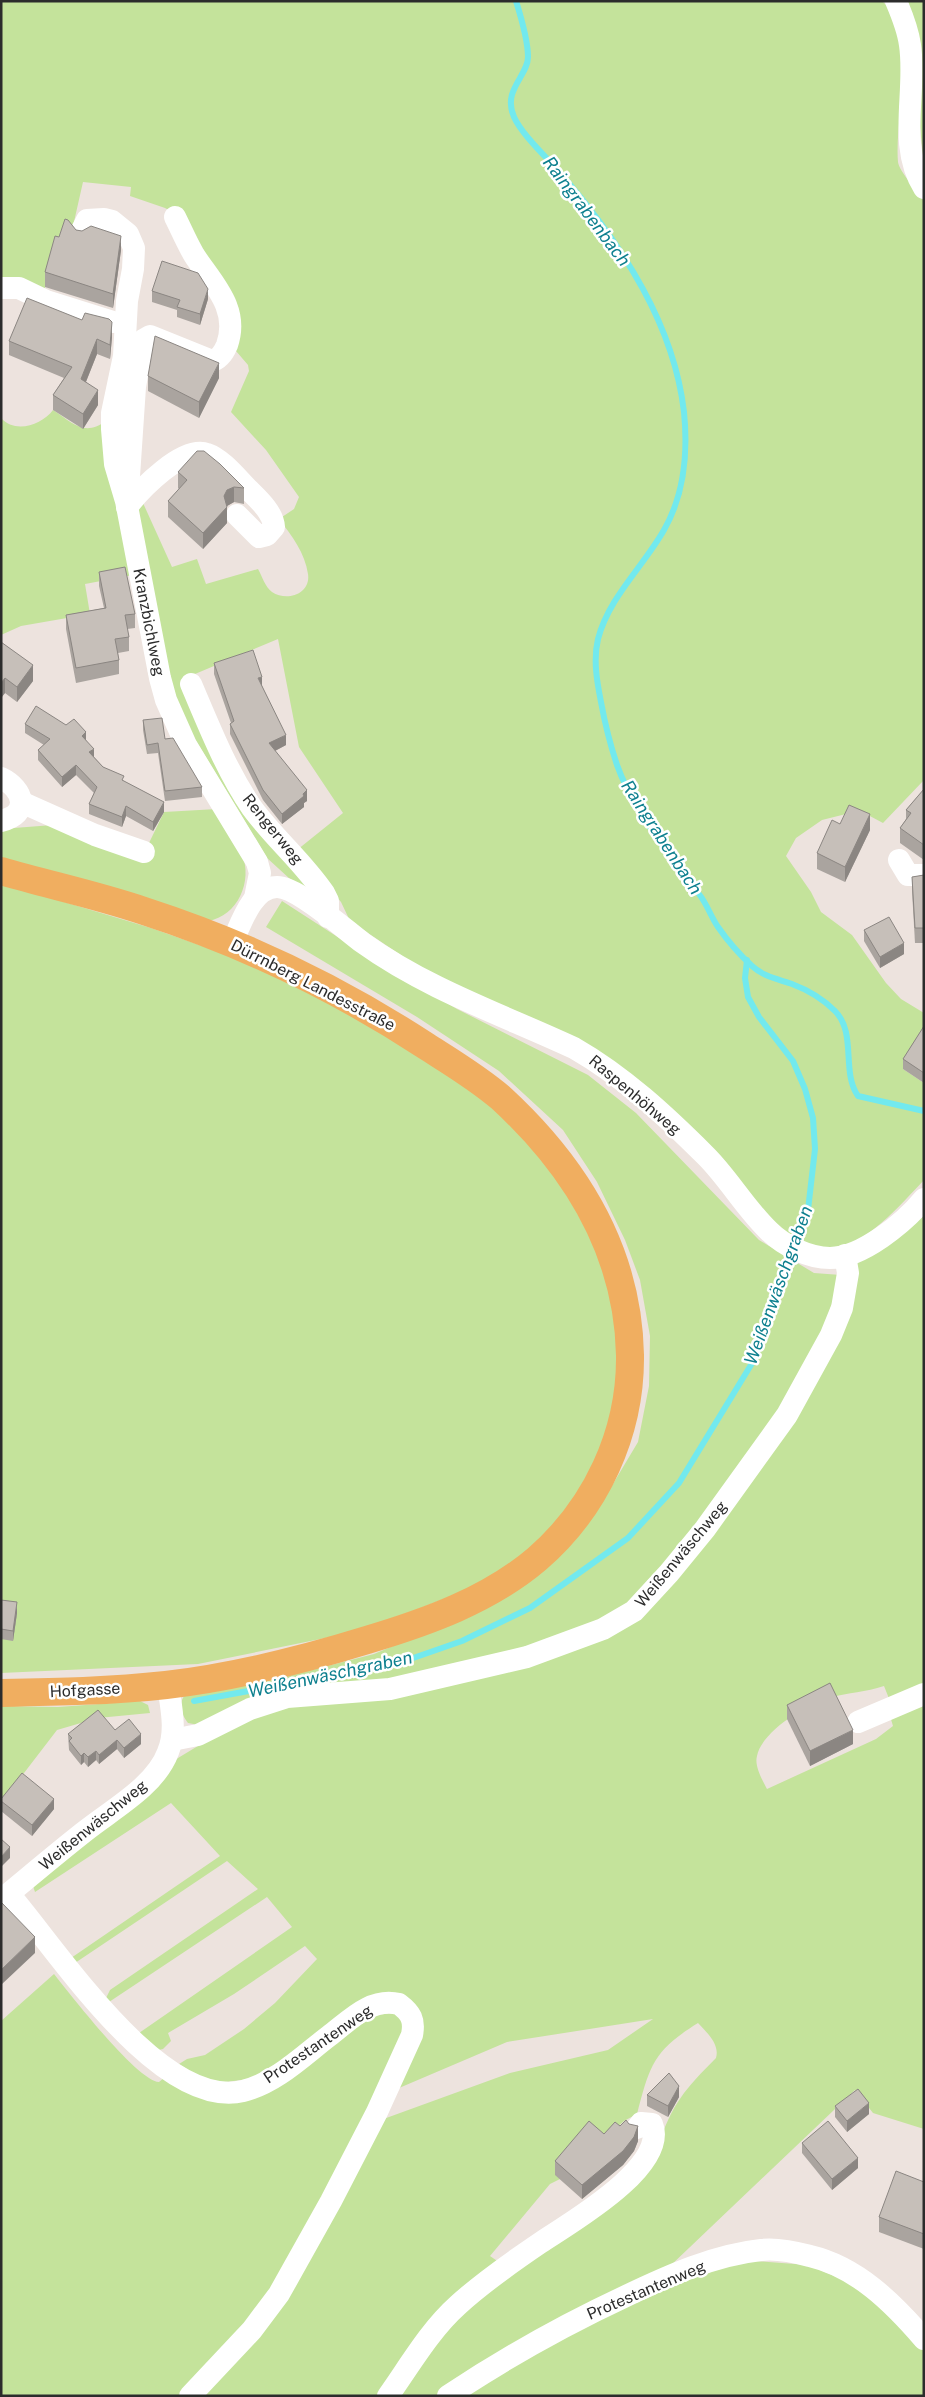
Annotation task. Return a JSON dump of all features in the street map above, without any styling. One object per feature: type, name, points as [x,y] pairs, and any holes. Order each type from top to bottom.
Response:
[{"type":"main road","name":"Dürrnberg Landesstraße","points":[[1,871],[142,910],[232,943],[388,1021],[498,1095],[534,1131],[566,1168],[592,1209],[608,1244],[622,1289],[629,1333],[630,1377],[624,1414],[612,1454],[595,1490],[568,1527],[538,1558],[509,1580],[464,1604],[404,1629],[310,1657],[237,1673],[168,1684]]},
{"type":"main road","name":"Hofgasse","points":[[1,1693],[69,1692],[168,1684]]},
{"type":"street","points":[[896,1],[903,17],[910,47],[910,138],[916,171],[924,188]]},
{"type":"street","points":[[127,507],[135,387],[143,340],[150,336],[212,361],[217,360],[225,350],[231,330],[228,307],[221,291],[195,255],[175,216]]},
{"type":"street","name":"Kranzbichlweg","points":[[81,232],[87,220],[104,219],[121,227],[132,241],[134,258],[124,356],[112,413],[115,464],[127,507],[152,646],[166,700],[186,745],[253,855],[260,874],[255,898]]},
{"type":"street","points":[[1,288],[19,288],[46,301],[96,318],[126,323]]},
{"type":"street","points":[[127,507],[144,487],[169,467],[199,452],[212,456],[231,472],[265,508],[272,518],[274,527],[267,535],[259,536],[238,515]]},
{"type":"street","name":"Rengerweg","points":[[192,684],[218,747],[237,783],[257,814],[324,893],[328,901],[328,917]]},
{"type":"street","points":[[1,778],[18,791],[21,802],[17,814],[1,821]]},
{"type":"street","points":[[21,802],[95,835],[144,852]]},
{"type":"street","name":"Raspenhöhweg","points":[[253,855],[292,890],[365,944],[432,984],[574,1048],[594,1059],[640,1096],[707,1157],[761,1223],[783,1242],[803,1252],[831,1259],[845,1255],[875,1241],[921,1207]]},
{"type":"street","points":[[899,860],[903,870],[908,874],[924,874]]},
{"type":"street","points":[[232,943],[255,898],[269,888],[276,887],[292,890]]},
{"type":"street","name":"Weißenwäschweg","points":[[172,1740],[198,1735],[250,1708],[288,1697],[390,1689],[518,1660],[603,1629],[634,1611],[705,1528],[787,1416],[831,1335],[842,1308],[848,1273],[845,1255]]},
{"type":"street","name":"Weißenwäschweg","points":[[5,1897],[148,1781],[168,1754],[172,1740],[172,1717],[168,1684]]},
{"type":"street","points":[[858,1722],[924,1694]]},
{"type":"street","name":"Protestantenweg","points":[[5,1897],[107,2018],[133,2042],[178,2076],[207,2090],[232,2092],[256,2086],[283,2071],[354,2016],[380,2003],[399,2004],[412,2017],[414,2025],[408,2044],[377,2112],[302,2256],[279,2294],[252,2330],[190,2396]]},
{"type":"street","points":[[388,2396],[444,2318],[459,2304],[533,2248],[602,2202],[626,2181],[641,2163],[653,2138],[652,2124],[641,2123],[638,2128]]},
{"type":"street","name":"Protestantenweg","points":[[448,2396],[522,2348],[636,2290],[704,2263],[762,2250],[811,2256],[850,2272],[890,2302],[924,2339]]},
{"type":"green space","points":[[1,1],[882,1],[893,15],[900,34],[902,55],[898,162],[905,176],[924,201],[924,780],[883,823],[868,815],[854,812],[822,820],[796,838],[786,856],[811,892],[821,912],[852,935],[886,983],[901,999],[924,1013],[924,1046],[903,1069],[924,1083],[924,1180],[873,1230],[841,1247],[825,1249],[809,1246],[801,1242],[779,1227],[624,1070],[435,978],[350,921],[341,902],[297,850],[343,813],[299,747],[278,639],[195,674],[185,681],[316,893],[290,879],[267,858],[172,701],[135,507],[143,503],[172,567],[197,559],[206,584],[258,569],[272,592],[278,595],[291,596],[306,587],[308,574],[301,552],[279,519],[294,509],[299,497],[266,450],[231,412],[249,371],[248,365],[236,351],[178,215],[165,208],[130,196],[131,187],[83,182],[71,235],[55,251],[44,291],[1,281]]},
{"type":"green space","points":[[908,1],[924,1],[924,168]]},
{"type":"green space","points":[[53,410],[73,423],[85,428],[98,426],[106,421],[133,575],[85,584],[90,614],[21,626],[1,635],[1,418],[13,426],[28,426],[42,420]]},
{"type":"green space","points":[[217,809],[240,848],[246,875],[244,886],[235,905],[219,918],[208,921],[1,860],[1,829],[53,825],[149,843],[164,812]]},
{"type":"green space","points":[[1,883],[151,928],[248,962],[364,1020],[444,1070],[501,1112],[546,1160],[582,1213],[607,1274],[618,1332],[618,1388],[607,1431],[587,1478],[563,1516],[521,1557],[469,1589],[413,1611],[345,1634],[198,1664],[1,1673]]},
{"type":"green space","points":[[282,901],[367,956],[457,1009],[588,1075],[636,1113],[759,1240],[814,1273],[841,1275],[825,1325],[794,1388],[749,1459],[647,1587],[612,1616],[524,1651],[199,1725],[188,1723],[183,1715],[181,1704],[186,1693],[308,1671],[374,1654],[431,1630],[548,1564],[595,1514],[638,1442],[649,1386],[650,1336],[640,1280],[625,1240],[597,1182],[563,1130],[499,1071],[417,1017],[266,927]]},
{"type":"green space","points":[[924,1205],[924,1688],[890,1701],[884,1686],[831,1697],[821,1701],[798,1712],[776,1728],[767,1737],[756,1760],[759,1773],[767,1789],[876,1739],[893,1726],[890,1716],[924,1701],[924,2129],[873,2113],[855,2090],[668,2268],[648,2293],[742,2260],[808,2265],[844,2280],[883,2308],[924,2351],[924,2396],[198,2396],[215,2381],[378,2121],[510,2073],[608,2050],[653,2019],[507,2042],[392,2091],[422,2024],[403,1995],[258,2078],[209,2084],[179,2064],[187,2059],[205,2055],[244,2029],[275,2003],[317,1959],[305,1946],[234,1994],[168,2033],[171,2041],[163,2049],[154,2051],[139,2033],[292,1927],[267,1897],[106,2004],[104,2002],[110,1990],[258,1889],[227,1861],[75,1963],[71,1958],[220,1856],[171,1803],[35,1892],[33,1886],[178,1758],[251,1714],[628,1624],[789,1428],[856,1260]],"holes":[[[698,2023],[714,2043],[717,2053],[716,2058],[688,2088],[674,2108],[658,2146],[512,2271],[490,2256],[550,2184],[560,2179],[624,2121],[637,2114],[650,2071],[662,2051],[671,2042]]]},
{"type":"green space","points":[[140,1701],[148,1705],[150,1713],[98,1718],[57,1730],[1,1803],[1,1706],[58,1707]]},
{"type":"green space","points":[[54,1974],[120,2053],[149,2078],[159,2082],[165,2077],[224,2098],[360,2018],[396,2012],[404,2019],[400,2046],[267,2302],[181,2396],[1,2396],[1,2021]]},
{"type":"building","points":[[65,219],[76,230],[82,231],[91,226],[121,236],[113,294],[45,272],[55,236],[59,237]]},
{"type":"building","points":[[162,261],[198,273],[208,289],[200,314],[177,307],[180,300],[152,291]]},
{"type":"building","points":[[27,298],[82,320],[85,313],[109,319],[112,322],[110,345],[97,339],[81,379],[98,390],[83,414],[53,395],[72,367],[9,341]]},
{"type":"building","points":[[155,336],[219,363],[199,402],[148,376]]},
{"type":"building","points":[[197,451],[204,451],[244,488],[234,487],[227,490],[224,496],[227,507],[203,533],[168,501],[187,480],[178,472]]},
{"type":"building","points":[[125,567],[135,614],[125,615],[129,637],[115,639],[119,660],[76,668],[66,615],[106,608],[99,572]]},
{"type":"building","points":[[1,642],[33,665],[17,687],[5,678],[1,683]]},
{"type":"building","points":[[253,650],[262,677],[258,678],[286,735],[269,743],[307,790],[303,794],[304,796],[282,814],[263,790],[230,724],[234,721],[214,663]]},
{"type":"building","points":[[36,706],[66,725],[74,719],[86,732],[82,736],[94,749],[89,752],[103,767],[124,776],[122,780],[164,802],[153,822],[126,806],[122,817],[89,804],[97,787],[76,765],[62,777],[38,750],[50,739],[25,724]]},
{"type":"building","points":[[162,718],[165,739],[173,738],[202,787],[165,791],[158,743],[147,745],[143,720]]},
{"type":"building","points":[[924,789],[924,845],[900,828],[911,813],[906,810]]},
{"type":"building","points":[[849,805],[870,814],[845,867],[817,853],[832,820],[840,824]]},
{"type":"building","points":[[924,875],[924,928],[915,928],[912,877]]},
{"type":"building","points":[[889,917],[904,943],[880,957],[864,930]]},
{"type":"building","points":[[924,1026],[924,1073],[903,1059]]},
{"type":"building","points":[[1,1600],[17,1602],[13,1631],[1,1629]]},
{"type":"building","points":[[830,1683],[853,1730],[810,1751],[787,1705]]},
{"type":"building","points":[[98,1710],[115,1730],[129,1719],[141,1734],[124,1748],[117,1740],[99,1755],[96,1751],[88,1757],[84,1753],[81,1756],[69,1741],[72,1738],[68,1734]]},
{"type":"building","points":[[22,1773],[54,1799],[32,1825],[1,1801]]},
{"type":"building","points":[[1,1839],[10,1847],[1,1857]]},
{"type":"building","points":[[1,1902],[35,1937],[1,1970]]},
{"type":"building","points":[[669,2073],[679,2086],[668,2106],[647,2095]]},
{"type":"building","points":[[858,2089],[869,2103],[847,2121],[835,2106]]},
{"type":"building","points":[[626,2120],[629,2124],[638,2126],[634,2137],[623,2151],[582,2185],[555,2161],[589,2121],[604,2134],[615,2122],[620,2126]]},
{"type":"building","points":[[828,2121],[858,2158],[832,2179],[802,2143]]},
{"type":"building","points":[[896,2171],[924,2182],[924,2234],[879,2217]]},
{"type":"waterway","name":"Raingrabenbach","points":[[516,1],[526,36],[528,57],[527,64],[516,84],[511,99],[514,117],[524,133],[588,206],[626,260],[643,289],[669,348],[684,412],[685,458],[680,488],[671,517],[656,544],[610,609],[598,639],[596,663],[598,687],[617,765],[628,791],[651,828],[675,864],[702,898],[718,927],[747,962],[761,973],[798,986],[815,995],[835,1011],[842,1020],[847,1041],[850,1076],[858,1096],[924,1111]]},
{"type":"waterway","name":"Weißenwäschgraben","points":[[194,1701],[396,1664],[462,1641],[530,1608],[628,1538],[679,1483],[754,1360],[808,1210],[815,1149],[813,1118],[805,1089],[793,1061],[759,1017],[748,997],[745,978],[747,960]]}]
